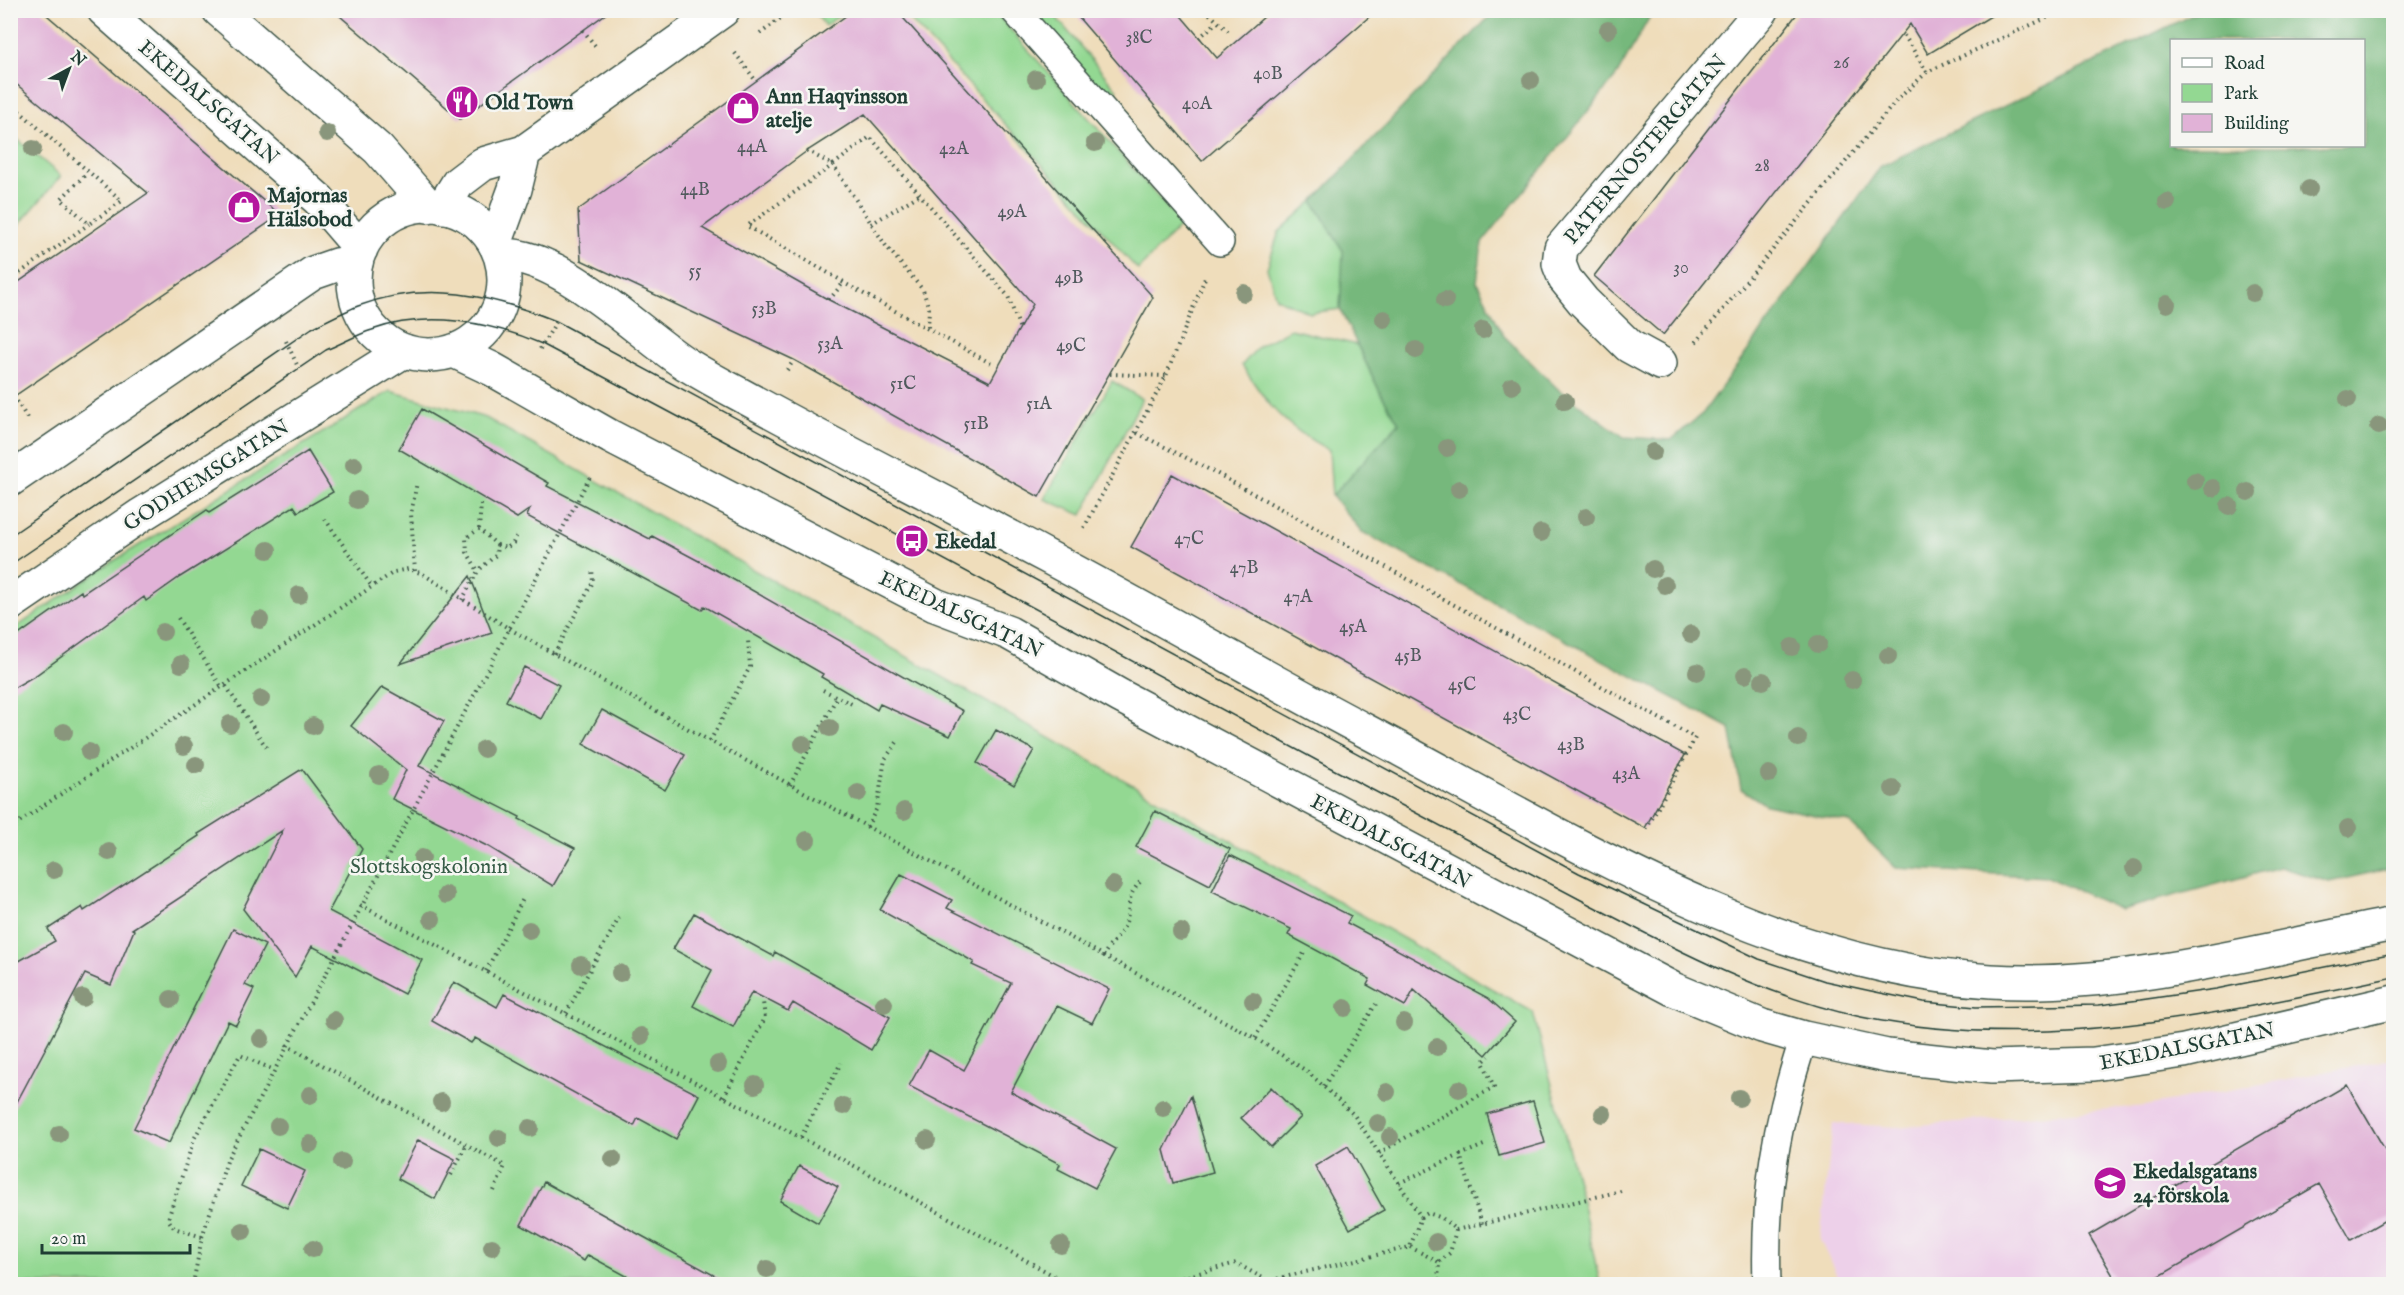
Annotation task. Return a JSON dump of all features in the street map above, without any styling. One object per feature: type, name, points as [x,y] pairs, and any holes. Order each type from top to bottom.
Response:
[{"type":"street","name":"EKEDALSGATAN","points":[[104,10],[319,200],[358,256]]},
{"type":"street","points":[[219,10],[378,149],[436,206]]},
{"type":"street","points":[[436,206],[458,183],[483,164],[524,152],[723,10]]},
{"type":"street","name":"PATERNOSTERGATAN","points":[[1660,363],[1629,346],[1583,301],[1565,279],[1558,264],[1561,248],[1762,10]]},
{"type":"street","points":[[498,250],[524,152]]},
{"type":"street","points":[[436,206],[464,214],[482,227],[498,250],[505,278],[502,300],[484,331],[468,345],[454,351],[429,355],[404,351],[387,342],[364,318],[355,295],[358,256],[372,232],[388,218],[407,208],[436,206]]},
{"type":"street","points":[[498,250],[536,260],[576,283],[687,364],[1048,557],[1268,679],[1628,870],[1760,930],[1866,963],[1988,981],[2057,982],[2161,970],[2394,924]]},
{"type":"street","points":[[10,480],[313,273],[358,256]]},
{"type":"street","name":"GODHEMSGATAN","points":[[10,604],[141,515],[404,351]]},
{"type":"street","name":"EKEDALSGATAN","points":[[454,351],[611,437],[935,605],[1009,633],[1120,696],[1672,989],[1762,1026],[1804,1038],[1887,1056],[1981,1065],[2094,1064],[2184,1051],[2394,1002]]},
{"type":"lane","points":[[1014,10],[1220,242]]},
{"type":"lane","points":[[1767,1284],[1767,1220],[1773,1157],[1788,1083],[1804,1038]]},
{"type":"path","points":[[753,38],[791,10]]},
{"type":"path","points":[[1204,10],[1228,31]]},
{"type":"path","points":[[1660,363],[1679,356],[1691,347],[1897,100],[1927,72],[2064,10]]},
{"type":"path","points":[[1200,38],[1218,22]]},
{"type":"path","points":[[583,30],[600,52]]},
{"type":"path","points":[[1904,35],[1927,72]]},
{"type":"path","points":[[725,59],[744,45]]},
{"type":"path","points":[[734,52],[756,81]]},
{"type":"path","points":[[10,103],[87,173],[122,201],[10,280]]},
{"type":"path","points":[[994,365],[747,226],[870,136],[1008,296],[1020,329]]},
{"type":"path","points":[[807,151],[833,165],[886,246],[923,290],[929,309],[928,328]]},
{"type":"path","points":[[87,173],[61,199],[90,225]]},
{"type":"path","points":[[872,224],[919,195]]},
{"type":"path","points":[[1092,536],[1082,531],[1166,376],[1220,242]]},
{"type":"path","points":[[829,300],[844,282],[842,281]]},
{"type":"path","points":[[520,387],[576,283]]},
{"type":"path","points":[[270,301],[298,367],[320,403]]},
{"type":"path","points":[[787,370],[794,360]]},
{"type":"path","points":[[777,365],[797,376]]},
{"type":"path","points":[[1110,374],[1166,376]]},
{"type":"path","points":[[1137,433],[1216,473],[1695,738],[1644,834]]},
{"type":"path","points":[[193,1284],[202,1237],[228,1158],[360,905],[590,477]]},
{"type":"path","points":[[415,572],[411,514],[417,482]]},
{"type":"path","points":[[479,529],[480,504]]},
{"type":"path","points":[[325,519],[372,587]]},
{"type":"path","points":[[479,529],[497,545],[506,548],[513,543],[518,533]]},
{"type":"path","points":[[478,571],[467,552],[466,538],[479,529]]},
{"type":"path","points":[[462,600],[478,571],[496,555],[497,545]]},
{"type":"path","points":[[554,654],[593,582],[592,568]]},
{"type":"path","points":[[10,828],[394,572],[408,569],[710,741],[1255,1038],[1308,1072],[1354,1115],[1421,1217]]},
{"type":"path","points":[[178,618],[268,750]]},
{"type":"path","points":[[710,741],[750,667],[748,640]]},
{"type":"path","points":[[823,690],[852,704]]},
{"type":"path","points":[[790,785],[837,697]]},
{"type":"path","points":[[867,827],[877,808],[885,759],[898,741]]},
{"type":"path","points":[[1633,829],[1654,839]]},
{"type":"path","points":[[1103,957],[1107,947],[1125,926],[1128,899],[1142,881]]},
{"type":"path","points":[[486,971],[524,897]]},
{"type":"path","points":[[360,905],[801,1137],[1069,1284]]},
{"type":"path","points":[[566,1013],[619,918]]},
{"type":"path","points":[[1255,1038],[1304,953]]},
{"type":"path","points":[[724,1097],[765,1018],[763,1002]]},
{"type":"path","points":[[1324,1086],[1376,1004]]},
{"type":"path","points":[[286,1045],[506,1166],[494,1191]]},
{"type":"path","points":[[202,1237],[174,1228],[168,1219],[194,1139],[240,1055],[274,1070]]},
{"type":"path","points":[[1379,1153],[1494,1087],[1483,1062],[1489,1056]]},
{"type":"path","points":[[801,1137],[841,1063]]},
{"type":"path","points":[[451,1175],[467,1144]]},
{"type":"path","points":[[1399,1183],[1484,1145]]},
{"type":"path","points":[[1460,1155],[1482,1224]]},
{"type":"path","points":[[1456,1230],[1621,1191]]},
{"type":"path","points":[[1410,1247],[1421,1217],[1428,1213],[1442,1218],[1456,1230]]},
{"type":"path","points":[[1438,1284],[1439,1262],[1450,1253],[1456,1230]]},
{"type":"path","points":[[1159,1284],[1236,1263],[1268,1283],[1410,1247],[1439,1262]]},
{"type":"shaded area","name":"Ekedalsgatans 24 förskola","points":[[2393,1059],[2391,1284],[1841,1284],[1820,1240],[1833,1123],[1896,1127],[2146,1106]]},
{"type":"green space","points":[[814,11],[846,11],[825,26]]},
{"type":"green space","points":[[902,11],[994,11],[1182,224],[1138,270]]},
{"type":"green space","points":[[1023,11],[1051,11],[1117,90],[1106,97]]},
{"type":"green space","points":[[1495,11],[1653,11],[1617,75],[1482,243],[1477,282],[1504,336],[1558,389],[1624,437],[1671,440],[1703,413],[1881,166],[2200,11],[2393,11],[2393,868],[2329,882],[2280,867],[2121,910],[2047,877],[1896,868],[1849,822],[1766,805],[1741,789],[1730,728],[1362,532],[1332,496],[1399,423],[1381,394],[1340,309],[1343,251],[1313,201]]},
{"type":"green space","points":[[11,134],[61,176],[11,234]]},
{"type":"green space","points":[[1313,201],[1344,251],[1340,309],[1310,313],[1276,298],[1267,268],[1279,232]]},
{"type":"green space","points":[[1290,329],[1357,345],[1381,394],[1399,423],[1332,496],[1329,450],[1289,424],[1269,404],[1242,365],[1259,346]]},
{"type":"green space","points":[[1112,381],[1142,399],[1082,515],[1044,499]]},
{"type":"green space","name":"Slottskogskolonin","points":[[390,391],[486,418],[1533,1012],[1582,1201],[1600,1284],[11,1284],[11,631],[112,562]]},
{"type":"building","points":[[10,10],[41,10],[280,215],[10,399],[10,288],[148,193],[10,79]]},
{"type":"building","points":[[333,10],[611,10],[460,119]]},
{"type":"building","points":[[854,10],[896,10],[1153,297],[1039,497],[794,360],[581,260],[578,210]],"holes":[[[865,114],[1033,304],[990,382],[829,300],[702,228],[807,151]]]},
{"type":"building","points":[[1072,10],[1176,10],[1217,58],[1272,10],[1377,10],[1202,161]]},
{"type":"building","points":[[1800,10],[2001,10],[1928,54],[1910,24],[1663,335],[1594,276]]},
{"type":"building","points":[[422,409],[549,483],[547,486],[650,539],[652,536],[727,576],[963,711],[950,736],[880,704],[877,710],[821,677],[823,674],[704,606],[702,610],[527,516],[530,509],[517,518],[399,449]]},
{"type":"building","points":[[308,451],[333,492],[298,512],[294,506],[180,577],[146,601],[144,597],[36,675],[10,690],[10,641],[81,591],[82,594],[207,510],[209,513]]},
{"type":"building","points":[[1172,474],[1685,755],[1645,828],[1131,547]]},
{"type":"building","points":[[470,576],[492,633],[400,664]]},
{"type":"building","points":[[524,667],[559,685],[541,719],[506,701]]},
{"type":"building","points":[[382,687],[444,721],[419,766],[520,817],[519,819],[575,848],[553,886],[489,847],[392,799],[406,770],[351,726]]},
{"type":"building","points":[[602,710],[685,755],[665,790],[583,744]]},
{"type":"building","points":[[996,730],[1034,750],[1014,785],[977,763]]},
{"type":"building","points":[[302,769],[362,849],[329,911],[422,960],[404,994],[312,946],[295,977],[243,909],[283,830],[132,929],[134,930],[111,985],[85,974],[10,1115],[10,966],[55,941],[48,929],[82,907],[84,911],[199,836],[198,834]]},
{"type":"building","points":[[1155,811],[1230,849],[1210,885],[1136,847]]},
{"type":"building","points":[[1230,855],[1351,916],[1347,923],[1488,998],[1515,1022],[1486,1055],[1414,990],[1405,1006],[1367,985],[1370,979],[1288,935],[1291,929],[1212,891]]},
{"type":"building","points":[[901,874],[952,900],[947,908],[1109,989],[1092,1023],[1057,1006],[1011,1092],[1116,1149],[1095,1188],[1058,1169],[1060,1164],[909,1086],[929,1050],[964,1070],[1011,983],[972,965],[974,962],[880,910]]},
{"type":"building","points":[[694,913],[773,956],[775,952],[890,1017],[871,1050],[793,1003],[788,1011],[752,992],[733,1027],[693,1006],[712,970],[673,949]]},
{"type":"building","points":[[233,929],[265,945],[245,985],[254,989],[236,1025],[228,1021],[169,1143],[134,1128]]},
{"type":"building","points":[[454,982],[497,1007],[504,994],[699,1095],[676,1139],[638,1118],[634,1126],[475,1038],[471,1043],[432,1021]]},
{"type":"building","points":[[2347,1085],[2394,1165],[2394,1215],[2351,1240],[2319,1184],[2146,1284],[2118,1284],[2089,1235]]},
{"type":"building","points":[[1271,1087],[1301,1117],[1271,1147],[1241,1118]]},
{"type":"building","points":[[1191,1096],[1213,1172],[1173,1183],[1164,1150]]},
{"type":"building","points":[[1533,1101],[1545,1143],[1499,1156],[1487,1114]]},
{"type":"building","points":[[418,1140],[455,1159],[435,1199],[398,1179]]},
{"type":"building","points":[[1348,1146],[1384,1210],[1350,1229],[1315,1166]]},
{"type":"building","points":[[259,1149],[305,1171],[287,1208],[241,1186]]},
{"type":"building","points":[[799,1166],[838,1187],[818,1223],[780,1201]]},
{"type":"building","points":[[544,1182],[730,1284],[641,1284],[588,1255],[584,1261],[521,1225]]},
{"type":"tram line","points":[[10,536],[312,328],[358,306],[384,298],[434,292],[483,298],[556,321],[1579,873],[1759,959],[1825,981],[1924,1002],[1976,1007],[2099,1005],[2140,1000],[2216,989],[2394,953]]},
{"type":"tram line","points":[[10,565],[326,350],[366,332],[393,324],[415,321],[458,321],[501,330],[542,344],[1581,900],[1682,952],[1788,996],[1861,1017],[1928,1027],[1995,1032],[2062,1030],[2129,1025],[2195,1016],[2394,977]]},
{"type":"place","name":"Old Town","points":[[462,102]]},
{"type":"place","name":"Ann Haqvinsson atelje","points":[[743,108]]},
{"type":"place","name":"Majornas Hälsobod","points":[[244,207]]},
{"type":"place","name":"Ekedal","points":[[912,541]]},
{"type":"place","name":"Ekedalsgatans 24 förskola","points":[[2110,1183]]}]
